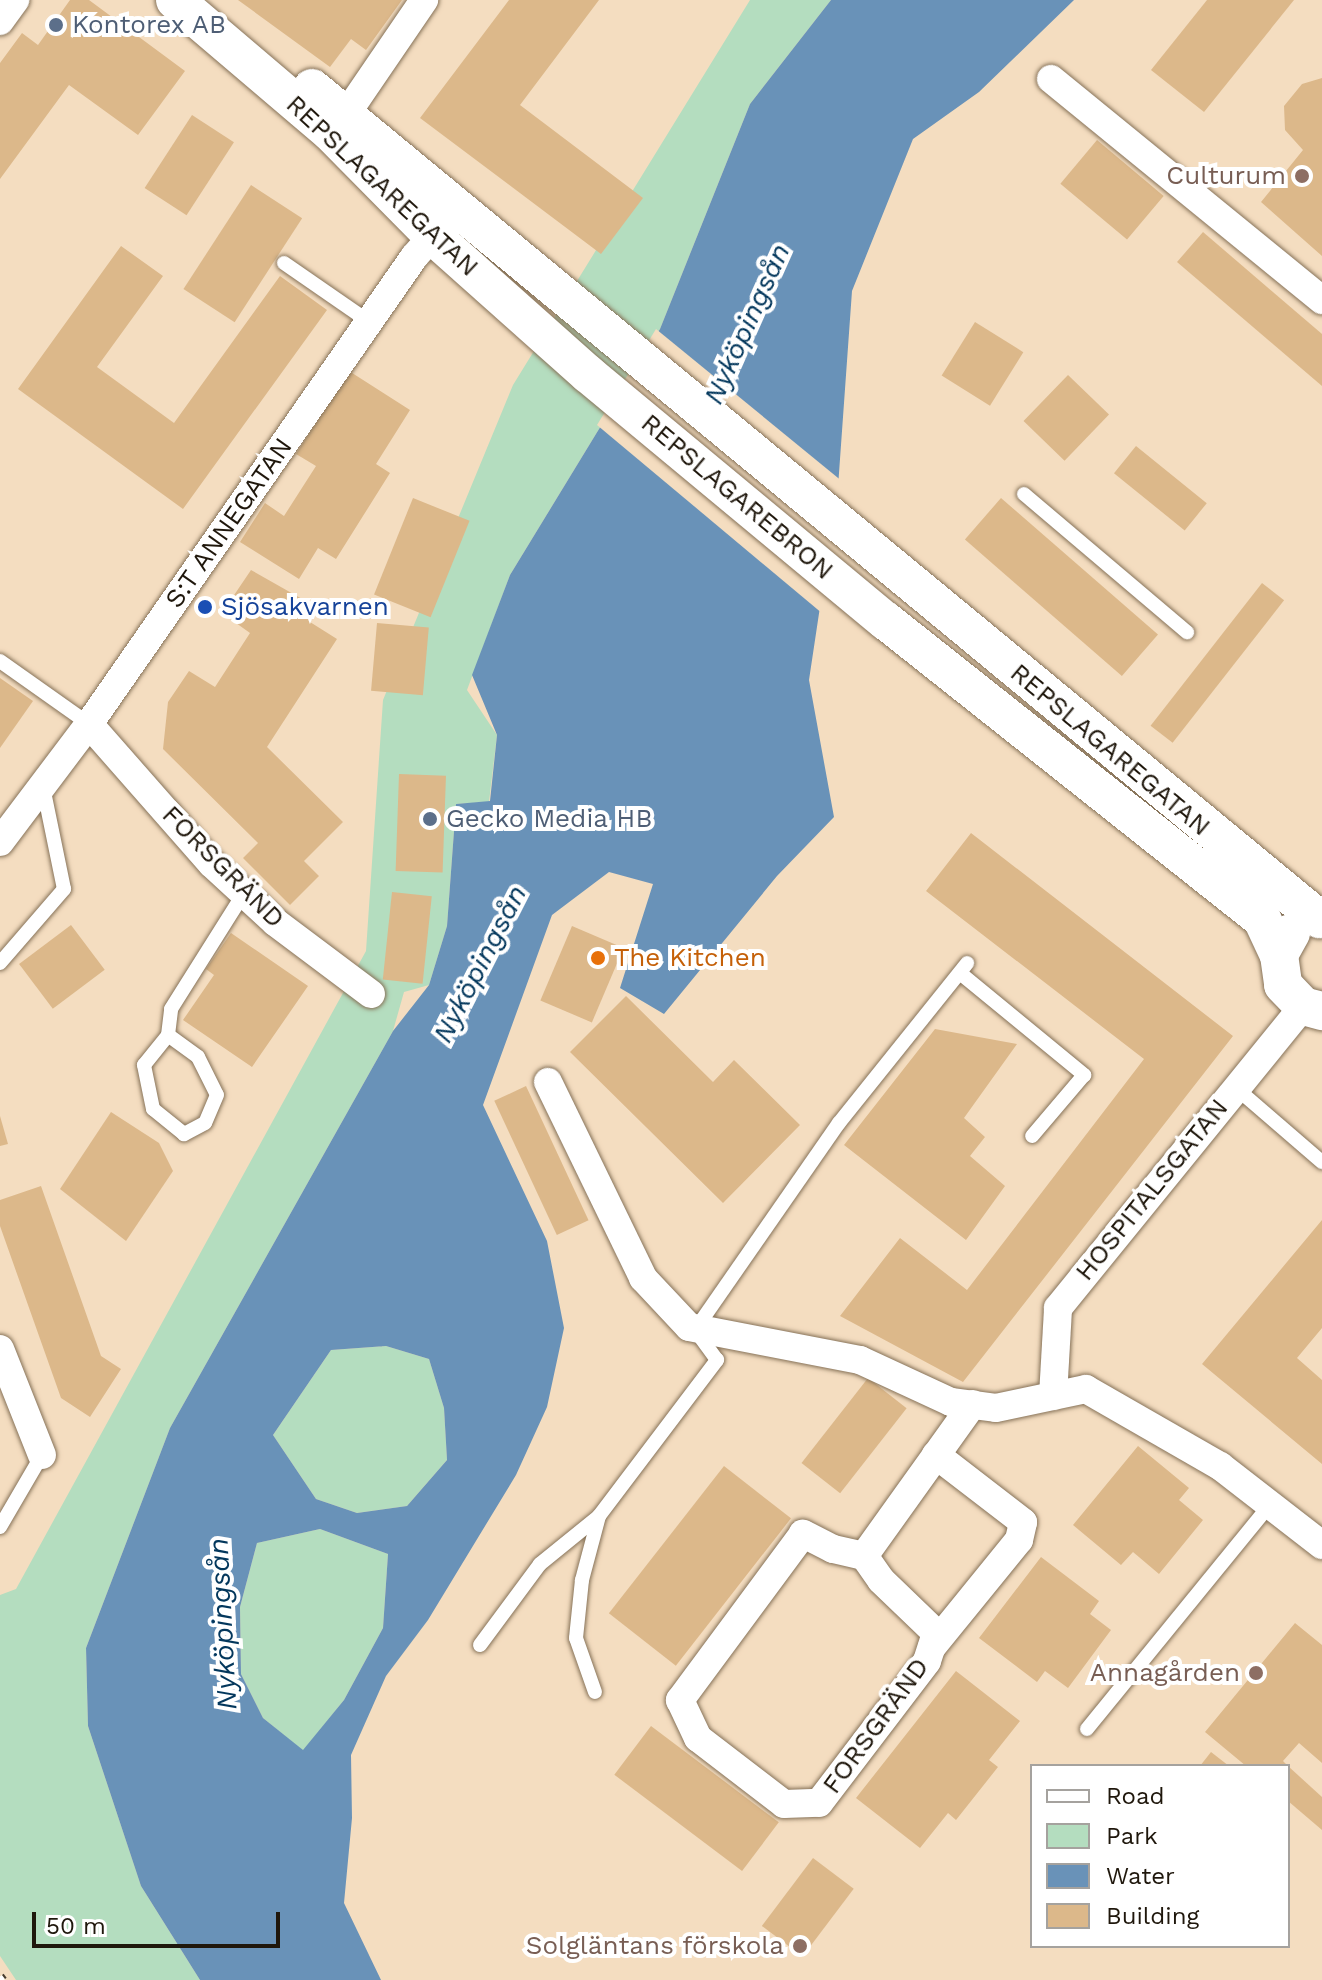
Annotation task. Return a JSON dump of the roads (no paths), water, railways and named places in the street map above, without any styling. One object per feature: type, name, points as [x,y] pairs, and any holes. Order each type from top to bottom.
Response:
[{"type":"main road","name":"REPSLAGAREGATAN","points":[[175,0],[330,132],[433,236],[588,374]]},
{"type":"main road","name":"REPSLAGAREGATAN","points":[[192,0],[347,113],[615,335]]},
{"type":"main road","name":"REPSLAGAREBRON","points":[[615,335],[903,578]]},
{"type":"main road","name":"REPSLAGAREBRON","points":[[588,374],[886,621]]},
{"type":"main road","name":"REPSLAGAREGATAN","points":[[903,578],[1320,919]]},
{"type":"main road","name":"REPSLAGAREGATAN","points":[[886,621],[1262,919],[1279,955],[1283,985],[1313,1008]]},
{"type":"main road","points":[[1279,955],[1300,925],[1320,919]]},
{"type":"street","points":[[0,21],[15,0]]},
{"type":"street","points":[[347,113],[424,0]]},
{"type":"street","points":[[1051,79],[1322,300]]},
{"type":"street","name":"S:T ANNEGATAN","points":[[0,842],[89,724],[368,321],[433,236],[460,207]]},
{"type":"street","name":"FORSGRÄND","points":[[89,724],[244,893],[371,994]]},
{"type":"street","name":"HOSPITALSGATAN","points":[[1053,1396],[1058,1308],[1235,1086],[1313,1008]]},
{"type":"street","points":[[548,1082],[643,1278],[695,1330],[860,1360],[951,1402],[996,1408],[1086,1389],[1220,1466],[1322,1545]]},
{"type":"street","points":[[2,1359],[42,1455]]},
{"type":"street","points":[[864,1556],[973,1404]]},
{"type":"street","points":[[932,1647],[1019,1540],[1023,1522],[936,1455]]},
{"type":"street","name":"FORSGRÄND","points":[[803,1534],[833,1549],[864,1556],[881,1580],[936,1633],[932,1647],[927,1661],[819,1803],[784,1804],[698,1738],[680,1700],[696,1672],[803,1534]]},
{"type":"lane","points":[[284,263],[368,321]]},
{"type":"lane","points":[[1024,494],[1187,632]]},
{"type":"lane","points":[[0,661],[89,724]]},
{"type":"lane","points":[[0,963],[64,889],[43,786]]},
{"type":"lane","points":[[168,1035],[198,1057],[217,1095],[205,1123],[184,1134],[153,1109],[144,1065],[168,1035],[171,1009],[244,893]]},
{"type":"lane","points":[[480,1645],[540,1564],[599,1516],[717,1360],[695,1330],[839,1123],[964,968],[1084,1075],[1032,1136]]},
{"type":"lane","points":[[1235,1086],[1322,1162]]},
{"type":"lane","points":[[0,1527],[42,1455]]},
{"type":"lane","points":[[1087,1729],[1270,1505]]},
{"type":"lane","points":[[595,1692],[576,1638],[582,1580],[599,1516]]},
{"type":"water","name":"Nyköpingsån","points":[[831,0],[1074,0],[979,92],[913,139],[852,291],[838,487],[809,680],[834,817],[777,876],[664,1014],[620,988],[653,884],[609,872],[552,915],[483,1105],[547,1241],[564,1328],[547,1407],[516,1475],[428,1620],[386,1676],[351,1755],[352,1818],[344,1903],[381,1980],[200,1980],[141,1886],[88,1726],[86,1648],[170,1428],[393,1031],[429,985],[447,926],[456,804],[490,801],[497,735],[472,675],[510,575],[660,329],[750,104]],"holes":[[[386,1346],[429,1359],[444,1408],[447,1460],[407,1506],[357,1513],[316,1499],[273,1435],[331,1350]],[[320,1529],[388,1554],[383,1628],[344,1700],[303,1750],[263,1718],[241,1674],[240,1607],[257,1543]]]},
{"type":"railway","points":[[0,1976],[3,1980]]},
{"type":"place","name":"Kontorex AB","points":[[56,25]]},
{"type":"place","name":"Culturum","points":[[1302,176]]},
{"type":"place","name":"Sjösakvarnen","points":[[205,607]]},
{"type":"place","name":"Gecko Media HB","points":[[430,819]]},
{"type":"place","name":"The Kitchen","points":[[598,958]]},
{"type":"place","name":"Annagården","points":[[1256,1673]]},
{"type":"place","name":"Solgläntans förskola","points":[[800,1946]]}]
